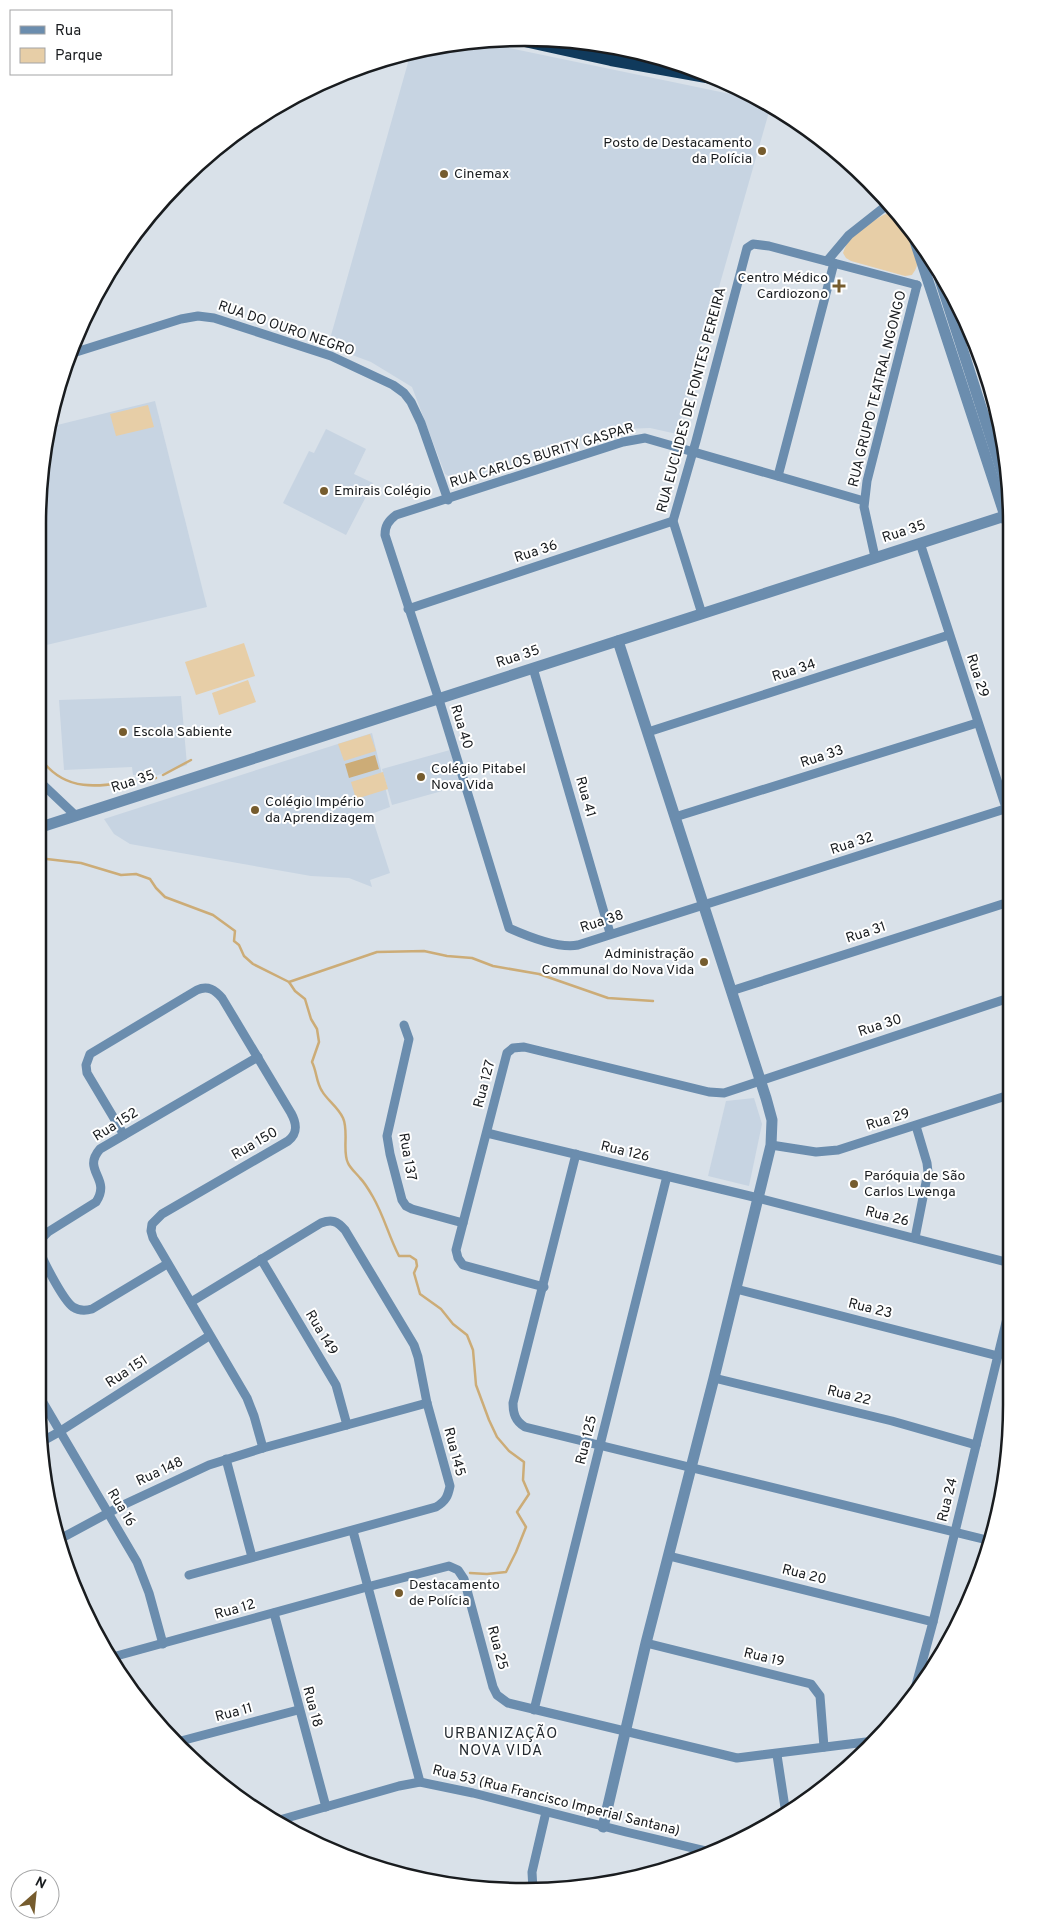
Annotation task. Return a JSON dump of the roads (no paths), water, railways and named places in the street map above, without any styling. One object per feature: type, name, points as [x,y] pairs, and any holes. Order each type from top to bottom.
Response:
[{"type":"highway","points":[[554,47],[669,69]]},
{"type":"highway","points":[[600,52],[611,59]]},
{"type":"street","points":[[778,476],[831,262],[849,235],[883,208]]},
{"type":"street","name":"RUA EUCLIDES DE FONTES PEREIRA","points":[[702,614],[673,521],[746,248],[753,244],[761,244],[831,262],[928,282]]},
{"type":"street","points":[[920,255],[1002,507]]},
{"type":"street","points":[[932,274],[928,282],[999,466]]},
{"type":"street","name":"RUA GRUPO TEATRAL NGONGO","points":[[875,558],[867,528],[864,501],[867,480],[928,282]]},
{"type":"street","name":"RUA DO OURO NEGRO","points":[[79,351],[181,318],[198,316],[214,318],[331,356],[393,385],[404,393],[411,402],[421,423],[448,500]]},
{"type":"street","points":[[81,347],[84,350]]},
{"type":"street","name":"RUA CARLOS BURITY GASPAR","points":[[385,535],[386,525],[396,515],[635,439],[651,439],[864,501]]},
{"type":"street","name":"Rua 35","points":[[46,825],[920,543],[1003,519]]},
{"type":"street","name":"Rua 36","points":[[408,609],[673,521]]},
{"type":"street","name":"Rua 40","points":[[385,535],[509,928]]},
{"type":"street","name":"Rua 29","points":[[920,543],[1003,797]]},
{"type":"street","name":"Rua 34","points":[[648,732],[949,634]]},
{"type":"street","points":[[604,1827],[646,1643],[771,1145],[772,1120],[618,641]]},
{"type":"street","name":"Rua 41","points":[[533,668],[610,933]]},
{"type":"street","name":"Rua 33","points":[[676,817],[977,722]]},
{"type":"street","points":[[46,788],[76,816]]},
{"type":"street","name":"Rua 32","points":[[703,905],[1003,813]]},
{"type":"street","name":"Rua 31","points":[[731,991],[1003,904]]},
{"type":"street","name":"Rua 38","points":[[509,928],[565,946],[578,945],[610,933],[703,905]]},
{"type":"street","name":"Rua 150","points":[[124,1135],[87,1073],[86,1065],[88,1058],[94,1051],[202,988],[215,990],[222,998],[294,1119],[296,1125],[294,1135],[288,1141],[156,1218],[152,1224],[151,1231],[167,1264],[247,1398],[263,1448]]},
{"type":"street","name":"Rua 30","points":[[760,1080],[1003,1000]]},
{"type":"street","name":"Rua 137","points":[[404,1025],[409,1039],[387,1136],[402,1200],[406,1206],[412,1209],[463,1223]]},
{"type":"street","name":"Rua 127","points":[[544,1287],[463,1265],[458,1258],[456,1250],[507,1054],[518,1046],[715,1093],[729,1092],[760,1080]]},
{"type":"street","name":"Rua 152","points":[[46,1234],[96,1202],[102,1191],[102,1185],[94,1171],[93,1164],[95,1155],[100,1149],[258,1057]]},
{"type":"street","name":"Rua 29","points":[[771,1145],[827,1152],[916,1126],[1003,1097]]},
{"type":"street","points":[[915,1238],[928,1172],[928,1163],[916,1126]]},
{"type":"street","name":"Rua 126","points":[[487,1133],[758,1198]]},
{"type":"street","points":[[576,1154],[514,1403],[515,1418],[519,1424],[983,1539]]},
{"type":"street","name":"Rua 125","points":[[534,1710],[667,1176]]},
{"type":"street","name":"Rua 26","points":[[758,1198],[1003,1261]]},
{"type":"street","points":[[191,1302],[321,1223],[332,1220],[340,1225],[414,1345],[427,1403]]},
{"type":"street","name":"Rua 149","points":[[261,1259],[336,1385],[347,1425]]},
{"type":"street","name":"Rua 152","points":[[46,1263],[67,1302],[74,1308],[84,1310],[92,1309],[167,1264]]},
{"type":"street","name":"Rua 23","points":[[736,1289],[998,1356]]},
{"type":"street","name":"Rua 24","points":[[919,1675],[1003,1335]]},
{"type":"street","name":"Rua 151","points":[[47,1439],[209,1336]]},
{"type":"street","name":"Rua 22","points":[[714,1378],[892,1421],[976,1445]]},
{"type":"street","name":"Rua 148","points":[[65,1536],[208,1465],[427,1403]]},
{"type":"street","name":"Rua 145","points":[[189,1576],[436,1507],[444,1502],[450,1486],[427,1403]]},
{"type":"street","name":"Rua 16","points":[[46,1409],[127,1545],[144,1579],[163,1644]]},
{"type":"street","points":[[226,1459],[252,1558]]},
{"type":"street","points":[[353,1531],[420,1782]]},
{"type":"street","name":"Rua 20","points":[[669,1556],[933,1622]]},
{"type":"street","name":"Rua 25","points":[[367,1587],[443,1567],[449,1566],[458,1570],[464,1579],[497,1695],[508,1703],[625,1732]]},
{"type":"street","name":"Rua 12","points":[[118,1656],[367,1587]]},
{"type":"street","name":"Rua 18","points":[[274,1613],[298,1710],[326,1808]]},
{"type":"street","name":"Rua 19","points":[[646,1643],[811,1684],[818,1691],[822,1701],[824,1747]]},
{"type":"street","name":"Rua 11","points":[[184,1740],[298,1710]]},
{"type":"street","points":[[625,1732],[728,1758],[777,1754],[864,1742]]},
{"type":"street","points":[[777,1754],[785,1805]]},
{"type":"street","name":"Rua 53 (Rua Francisco Imperial Santana)","points":[[286,1819],[420,1782],[473,1793],[604,1827],[700,1849]]},
{"type":"street","points":[[533,1883],[532,1872],[546,1812]]},
{"type":"waterway","points":[[163,775],[191,760]]},
{"type":"waterway","points":[[46,765],[64,779],[86,785],[110,785],[135,781]]},
{"type":"waterway","points":[[140,780],[156,778]]},
{"type":"waterway","points":[[46,859],[81,863],[121,875],[136,874],[150,879],[165,897],[213,915],[235,931],[234,941],[239,945],[244,956],[253,964],[289,982],[295,991],[305,999],[311,1019],[317,1029],[319,1042],[312,1062],[320,1088],[338,1110],[345,1123],[346,1158],[348,1163],[373,1197],[399,1256],[410,1256],[416,1260],[417,1266],[414,1273],[420,1294],[441,1309],[453,1324],[467,1335],[473,1350],[476,1385],[489,1420],[497,1437],[509,1451],[524,1462],[523,1480],[529,1494],[517,1512],[526,1527],[516,1552],[506,1572],[470,1573]]},
{"type":"waterway","points":[[289,982],[377,952],[424,951],[447,956],[472,958],[493,966],[539,974],[608,998],[653,1001]]},
{"type":"place","name":"Posto de Destacamento da Polícia","points":[[762,151]]},
{"type":"place","name":"Cinemax","points":[[444,174]]},
{"type":"place","name":"Centro Médico Cardiozono","points":[[839,286]]},
{"type":"place","name":"Emirais Colégio","points":[[324,491]]},
{"type":"place","name":"Escola Sabiente","points":[[123,732]]},
{"type":"place","name":"Colégio Pitabel Nova Vida","points":[[421,777]]},
{"type":"place","name":"Colégio Império da Aprendizagem","points":[[255,810]]},
{"type":"place","name":"Administração Communal do Nova Vida","points":[[704,962]]},
{"type":"place","name":"Paróquia de São Carlos Lwenga","points":[[854,1184]]},
{"type":"place","name":"Destacamento de Polícia","points":[[399,1593]]},
{"type":"district","name":"URBANIZAÇÃO NOVA VIDA","points":[[501,1742]]}]
